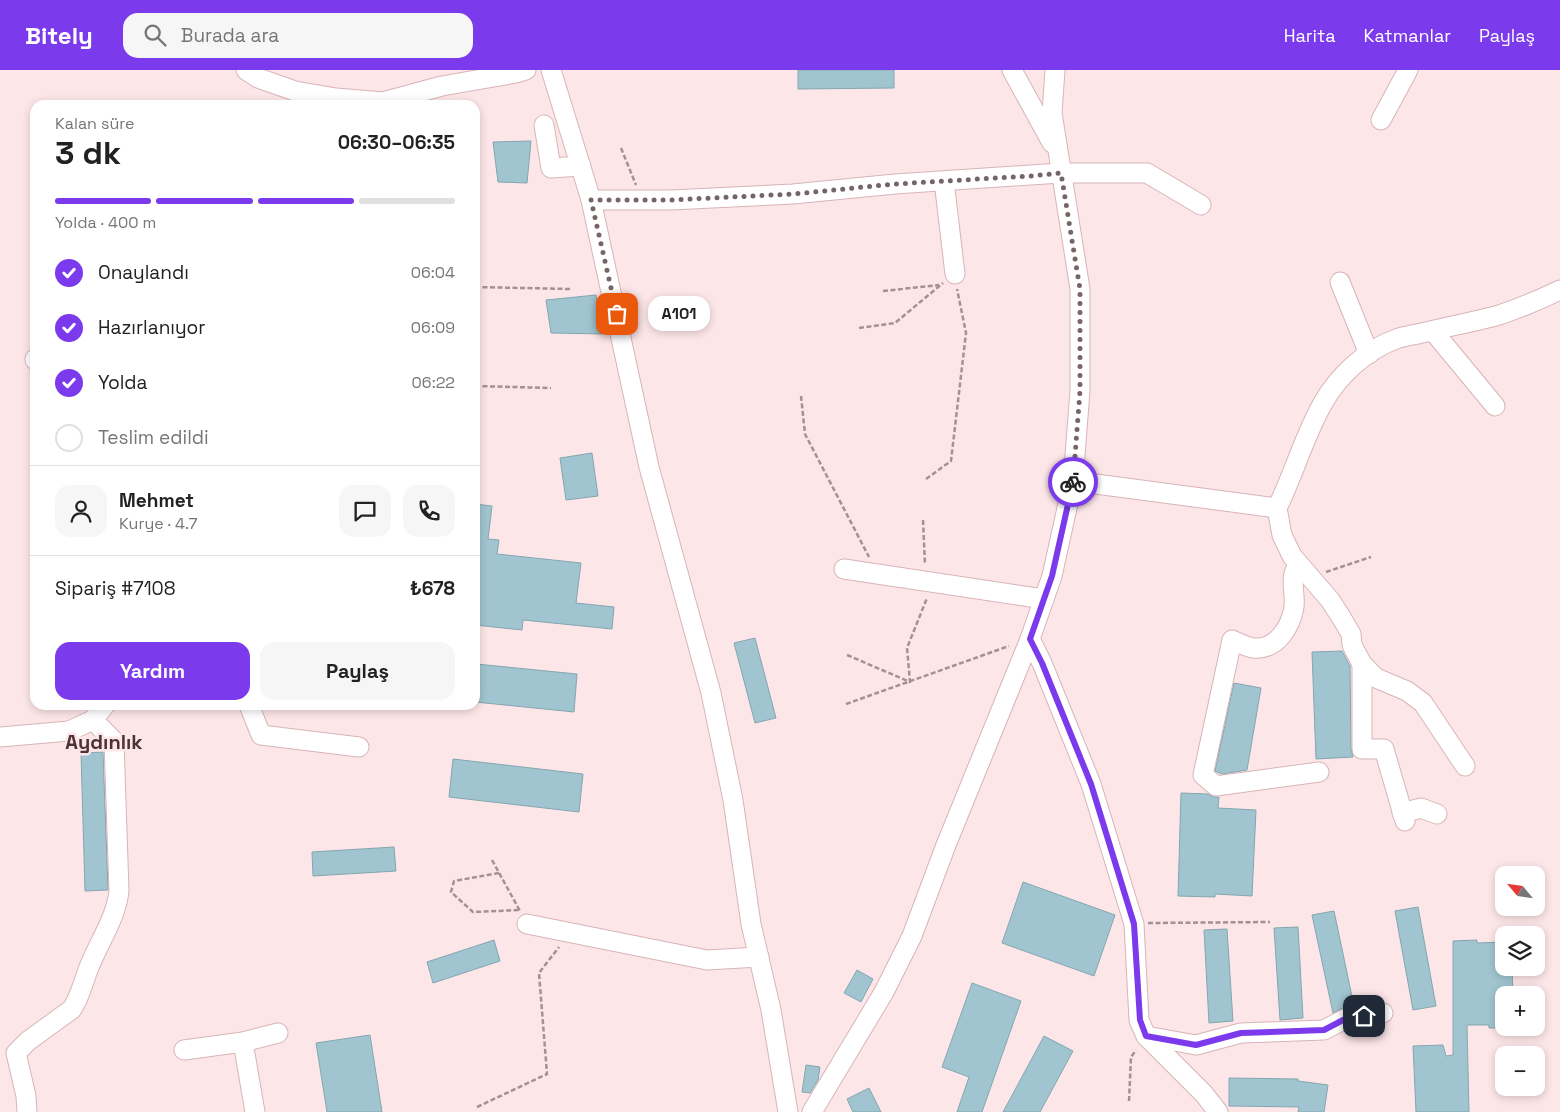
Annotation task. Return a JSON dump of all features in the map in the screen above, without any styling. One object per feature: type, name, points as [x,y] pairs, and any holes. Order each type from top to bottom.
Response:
[{"type":"street","points":[[246,70],[258,78],[296,91],[354,100]]},
{"type":"street","points":[[393,100],[442,86],[526,70]]},
{"type":"street","points":[[552,70],[591,200],[649,467],[711,693],[733,800],[751,924],[771,1010],[788,1112]]},
{"type":"street","points":[[1012,70],[1059,164]]},
{"type":"street","points":[[812,1112],[884,992],[912,936],[946,845],[1030,639],[1052,576],[1073,481],[1080,391],[1080,289],[1052,113],[1055,70]]},
{"type":"street","points":[[1381,120],[1408,70]]},
{"type":"street","points":[[544,125],[551,168],[581,166]]},
{"type":"street","points":[[591,200],[642,200],[793,194],[944,181],[1059,164],[1147,173],[1201,205]]},
{"type":"street","points":[[944,181],[948,279]]},
{"type":"street","points":[[1340,282],[1370,354]]},
{"type":"street","points":[[1465,766],[1423,703],[1407,691],[1376,678],[1362,664],[1352,645],[1351,634],[1330,600],[1292,556],[1282,535],[1277,508],[1323,402],[1354,366],[1396,339],[1516,309],[1560,290]]},
{"type":"street","points":[[1433,331],[1495,406]]},
{"type":"street","points":[[1073,481],[1277,508]]},
{"type":"street","points":[[844,569],[1044,600]]},
{"type":"street","points":[[1304,571],[1293,576],[1295,597],[1292,615],[1280,637],[1269,645],[1256,648],[1232,640],[1202,775],[1216,786],[1319,772]]},
{"type":"street","points":[[1030,639],[1042,663],[1091,784],[1134,924],[1140,1020],[1146,1036],[1204,1094],[1218,1112]]},
{"type":"street","points":[[1362,664],[1362,749],[1384,749],[1403,817],[1421,808],[1437,814]]},
{"type":"street","points":[[0,737],[69,731],[93,720],[101,710]]},
{"type":"street","points":[[251,710],[261,735],[359,747]]},
{"type":"street","points":[[27,1112],[26,1096],[16,1053],[76,1004],[88,969],[118,902],[114,741],[93,720]]},
{"type":"street","points":[[524,917],[571,932],[707,960],[759,957]]},
{"type":"street","points":[[1146,1036],[1196,1045],[1241,1033],[1324,1030],[1345,1019],[1383,1013]]},
{"type":"street","points":[[184,1050],[243,1042],[278,1033]]},
{"type":"street","points":[[243,1042],[255,1112]]},
{"type":"path","points":[[621,148],[642,200]]},
{"type":"path","points":[[883,290],[948,279]]},
{"type":"path","points":[[859,328],[895,323],[948,279]]},
{"type":"path","points":[[926,479],[951,461],[966,333],[948,279]]},
{"type":"path","points":[[480,287],[570,289]]},
{"type":"path","points":[[480,386],[551,388]]},
{"type":"path","points":[[801,396],[805,434],[878,574]]},
{"type":"path","points":[[910,682],[907,648],[929,582],[923,520]]},
{"type":"path","points":[[1304,571],[1371,557]]},
{"type":"path","points":[[846,704],[1030,639]]},
{"type":"path","points":[[847,655],[910,682]]},
{"type":"path","points":[[492,860],[524,917]]},
{"type":"path","points":[[499,873],[454,881],[451,892],[473,912],[524,917]]},
{"type":"path","points":[[1134,924],[1270,922]]},
{"type":"path","points":[[477,1107],[548,1074],[539,973],[571,932]]},
{"type":"path","points":[[1129,1101],[1131,1057],[1146,1036]]},
{"type":"building","points":[[798,70],[894,70],[894,88],[798,89]]},
{"type":"building","points":[[531,141],[527,183],[498,182],[493,142]]},
{"type":"building","points":[[596,295],[603,334],[551,333],[546,300]]},
{"type":"building","points":[[592,453],[598,496],[566,500],[560,458]]},
{"type":"building","points":[[480,505],[492,506],[488,539],[499,540],[497,554],[581,563],[576,603],[614,607],[612,629],[523,620],[522,630],[480,626]]},
{"type":"building","points":[[755,638],[776,718],[755,723],[734,643]]},
{"type":"building","points":[[1342,651],[1350,666],[1351,749],[1353,757],[1316,759],[1312,652]]},
{"type":"building","points":[[480,664],[577,674],[574,712],[480,703]]},
{"type":"building","points":[[1234,683],[1261,688],[1247,770],[1222,774],[1215,771]]},
{"type":"building","points":[[103,752],[108,890],[85,891],[81,753]]},
{"type":"building","points":[[453,759],[583,774],[579,812],[449,797]]},
{"type":"building","points":[[1181,793],[1208,794],[1213,797],[1219,797],[1218,808],[1256,810],[1252,896],[1215,894],[1215,897],[1178,896]]},
{"type":"building","points":[[394,847],[396,871],[313,876],[312,852]]},
{"type":"building","points":[[1023,882],[1115,915],[1094,976],[1002,943]]},
{"type":"building","points":[[1418,907],[1436,1006],[1413,1010],[1395,911]]},
{"type":"building","points":[[1334,911],[1354,1006],[1343,1008],[1333,1013],[1312,915]]},
{"type":"building","points":[[1298,927],[1303,1018],[1280,1020],[1274,928]]},
{"type":"building","points":[[1227,929],[1233,1021],[1209,1023],[1204,930]]},
{"type":"building","points":[[494,940],[500,961],[433,983],[427,962]]},
{"type":"building","points":[[1477,940],[1477,943],[1495,942],[1495,976],[1512,976],[1513,986],[1495,986],[1495,1028],[1489,1028],[1489,1025],[1467,1025],[1469,1112],[1416,1112],[1413,1046],[1443,1045],[1446,1056],[1453,1055],[1453,941]]},
{"type":"building","points":[[857,970],[873,979],[861,1002],[844,993]]},
{"type":"building","points":[[972,983],[1021,1001],[982,1112],[957,1112],[969,1077],[942,1067]]},
{"type":"building","points":[[370,1035],[382,1112],[327,1112],[316,1043]]},
{"type":"building","points":[[1044,1036],[1073,1051],[1040,1112],[1003,1112]]},
{"type":"building","points":[[806,1065],[820,1067],[818,1080],[810,1093],[802,1092]]},
{"type":"building","points":[[1229,1078],[1298,1079],[1298,1081],[1328,1085],[1324,1112],[1298,1112],[1299,1107],[1229,1106]]},
{"type":"building","points":[[869,1088],[881,1112],[853,1112],[847,1099]]},
{"type":"way so far","points":[[617,314],[591,200],[671,200],[793,194],[895,184],[1061,173],[1080,289],[1080,391],[1073,482]]},
{"type":"place","name":"A101","points":[[617,314]]},
{"type":"district","name":"Aydınlık","points":[[104,742]]},
{"type":"route","points":[[1073,482],[1052,576],[1030,639],[1042,663],[1091,784],[1134,924],[1140,1020],[1146,1036],[1196,1045],[1241,1033],[1324,1030],[1345,1019],[1364,1016]]}]
